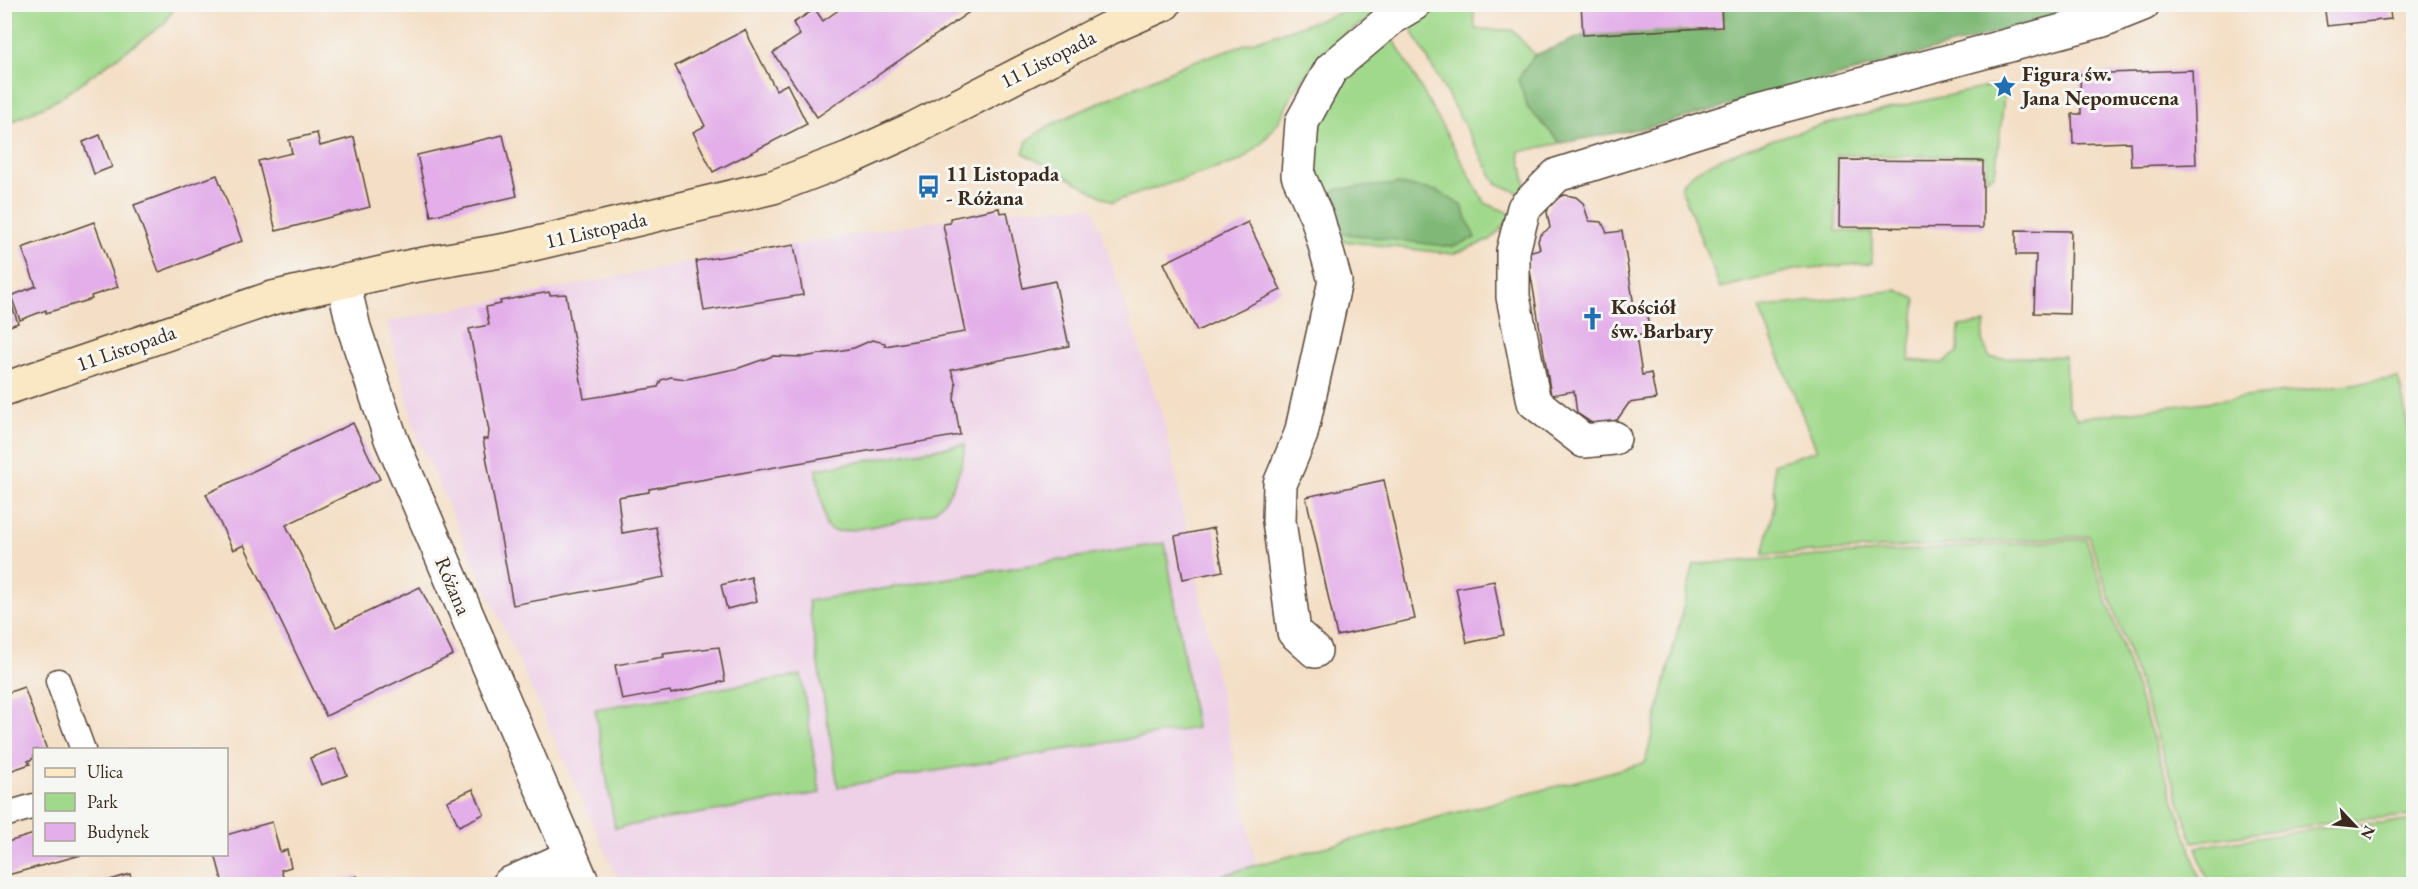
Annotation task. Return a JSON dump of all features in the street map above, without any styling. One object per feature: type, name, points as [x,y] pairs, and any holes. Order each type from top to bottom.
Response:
[{"type":"main road","name":"11 Listopada","points":[[4,389],[272,298],[343,281],[512,249],[773,187],[849,158],[913,129],[1107,29],[1164,4]]},
{"type":"street","points":[[1315,651],[1294,632],[1279,521],[1280,484],[1301,434],[1335,281],[1318,220],[1298,175],[1302,122],[1331,69],[1394,16],[1414,4]]},
{"type":"street","points":[[1614,438],[1584,441],[1533,402],[1513,297],[1513,251],[1524,208],[1557,175],[1752,114],[2103,20],[2143,4]]},
{"type":"street","name":"Różana","points":[[343,281],[354,328],[391,439],[576,871]]},
{"type":"street","points":[[509,885],[576,871]]},
{"type":"lane","points":[[58,681],[82,748]]},
{"type":"lane","points":[[4,815],[33,806]]},
{"type":"shaded area","points":[[1093,207],[1165,425],[1256,865],[1196,884],[620,884],[418,439],[387,322],[696,261],[1000,210]]},
{"type":"green space","points":[[5,4],[176,5],[164,24],[57,100],[5,125]]},
{"type":"green space","points":[[1364,5],[1392,5],[1344,34],[1317,61],[1294,91],[1280,120],[1262,143],[1240,161],[1112,202],[1023,153],[1027,141],[1050,125],[1188,63]]},
{"type":"green space","points":[[1446,5],[1473,5],[1475,29],[1512,30],[1535,55],[1518,79],[1528,108],[1561,143],[1519,152],[1528,197],[1496,183],[1408,23]]},
{"type":"green space","points":[[1723,5],[2100,5],[1654,126],[1561,143],[1528,108],[1518,79],[1535,55],[1582,36],[1724,29]]},
{"type":"green space","points":[[1392,36],[1485,203],[1514,215],[1490,240],[1453,254],[1335,240],[1314,190],[1315,114],[1340,80]]},
{"type":"green space","points":[[1992,86],[2004,97],[1995,174],[1986,179],[1986,157],[1837,155],[1836,231],[1872,232],[1872,263],[1798,269],[1720,288],[1681,187],[1697,171],[1729,155],[1773,139],[1875,112]]},
{"type":"green space","points":[[1398,184],[1438,191],[1462,206],[1475,238],[1452,247],[1340,233],[1324,194],[1339,189]]},
{"type":"green space","points":[[1897,290],[1916,299],[1909,360],[1942,363],[1958,352],[1959,326],[1985,323],[1982,340],[1990,358],[2065,356],[2067,404],[2077,418],[2399,378],[2414,459],[2413,816],[2347,820],[2193,842],[2089,536],[1763,555],[1775,502],[1773,464],[1817,450],[1759,308]]},
{"type":"green space","points":[[965,444],[956,480],[946,498],[934,511],[853,530],[834,531],[826,526],[816,469]]},
{"type":"green space","points":[[2086,539],[2202,884],[1196,884],[1256,865],[1645,763],[1694,564]]},
{"type":"green space","points":[[1165,543],[1196,728],[838,787],[808,601]]},
{"type":"green space","points":[[801,675],[820,793],[615,828],[595,709]]},
{"type":"green space","points":[[2413,821],[2413,884],[2209,884],[2196,847],[2343,825]]},
{"type":"building","points":[[847,4],[973,4],[975,8],[817,117],[773,53],[800,35],[793,23],[815,9],[823,21]]},
{"type":"building","points":[[1581,4],[1721,4],[1722,27],[1583,35]]},
{"type":"building","points":[[2324,4],[2389,4],[2391,19],[2327,26]]},
{"type":"building","points":[[745,30],[776,90],[787,84],[807,124],[713,172],[693,132],[705,126],[675,66]]},
{"type":"building","points":[[2192,70],[2196,164],[2131,166],[2130,142],[2073,144],[2072,114],[2081,114],[2080,74]]},
{"type":"building","points":[[317,133],[320,146],[354,137],[370,207],[276,231],[258,161],[292,153],[289,140]]},
{"type":"building","points":[[100,135],[112,167],[94,174],[83,142]]},
{"type":"building","points":[[503,135],[517,196],[431,216],[417,155]]},
{"type":"building","points":[[1840,160],[1983,161],[1983,228],[1839,227]]},
{"type":"building","points":[[217,175],[242,241],[159,272],[134,205]]},
{"type":"building","name":"Kościół św. Barbary","points":[[1564,195],[1576,197],[1583,203],[1589,221],[1602,222],[1607,233],[1622,231],[1634,306],[1645,304],[1650,333],[1636,336],[1642,375],[1651,373],[1656,399],[1629,403],[1617,420],[1595,425],[1577,413],[1574,391],[1551,395],[1527,252],[1540,249],[1538,241],[1540,235],[1550,228],[1547,212],[1550,204],[1554,199]]},
{"type":"building","points":[[999,208],[1000,213],[1007,212],[1023,288],[1055,281],[1069,346],[951,370],[956,384],[954,399],[960,435],[649,489],[649,492],[618,497],[622,533],[656,527],[665,577],[513,605],[483,439],[488,439],[489,431],[469,329],[489,325],[486,307],[501,304],[500,301],[549,292],[550,295],[566,294],[584,399],[658,387],[661,380],[671,377],[686,379],[739,368],[773,356],[804,357],[854,348],[872,340],[885,343],[885,346],[965,332],[943,224],[950,223],[950,218]]},
{"type":"building","points":[[94,222],[118,287],[91,296],[92,299],[46,313],[46,310],[20,320],[11,296],[36,286],[22,248]]},
{"type":"building","points":[[1248,222],[1281,290],[1197,331],[1164,263]]},
{"type":"building","points":[[2016,230],[2071,231],[2069,314],[2034,313],[2036,255],[2016,255]]},
{"type":"building","points":[[794,245],[803,295],[704,311],[696,261]]},
{"type":"building","points":[[9,297],[18,323],[4,328],[4,298]]},
{"type":"building","points":[[353,423],[380,479],[286,525],[336,627],[420,587],[453,655],[326,716],[244,545],[233,550],[206,494]]},
{"type":"building","points":[[1384,480],[1415,619],[1337,636],[1306,497]]},
{"type":"building","points":[[1214,528],[1223,571],[1183,579],[1175,536]]},
{"type":"building","points":[[751,577],[757,601],[727,609],[721,585]]},
{"type":"building","points":[[1494,581],[1504,635],[1467,643],[1456,588]]},
{"type":"building","points":[[719,647],[725,681],[671,694],[670,691],[622,700],[615,665],[664,657],[663,654]]},
{"type":"building","points":[[24,687],[46,748],[33,748],[33,758],[28,761],[30,764],[4,773],[4,694]]},
{"type":"building","points":[[336,748],[347,775],[321,785],[310,758]]},
{"type":"building","points":[[473,789],[484,814],[459,826],[447,801]]},
{"type":"building","points":[[272,822],[280,852],[287,850],[291,867],[281,870],[285,884],[223,884],[216,856],[228,856],[228,834]]},
{"type":"building","points":[[33,834],[33,856],[77,856],[4,876],[4,843]]},
{"type":"building","points":[[130,874],[133,884],[97,884]]},
{"type":"building","points":[[357,876],[360,884],[330,884]]},
{"type":"place","name":"Figura św. Jana Nepomucena","points":[[2004,86]]},
{"type":"place","name":"11 Listopada - Różana","points":[[928,186]]},
{"type":"place","name":"Kościół św. Barbary","points":[[1593,319]]}]
